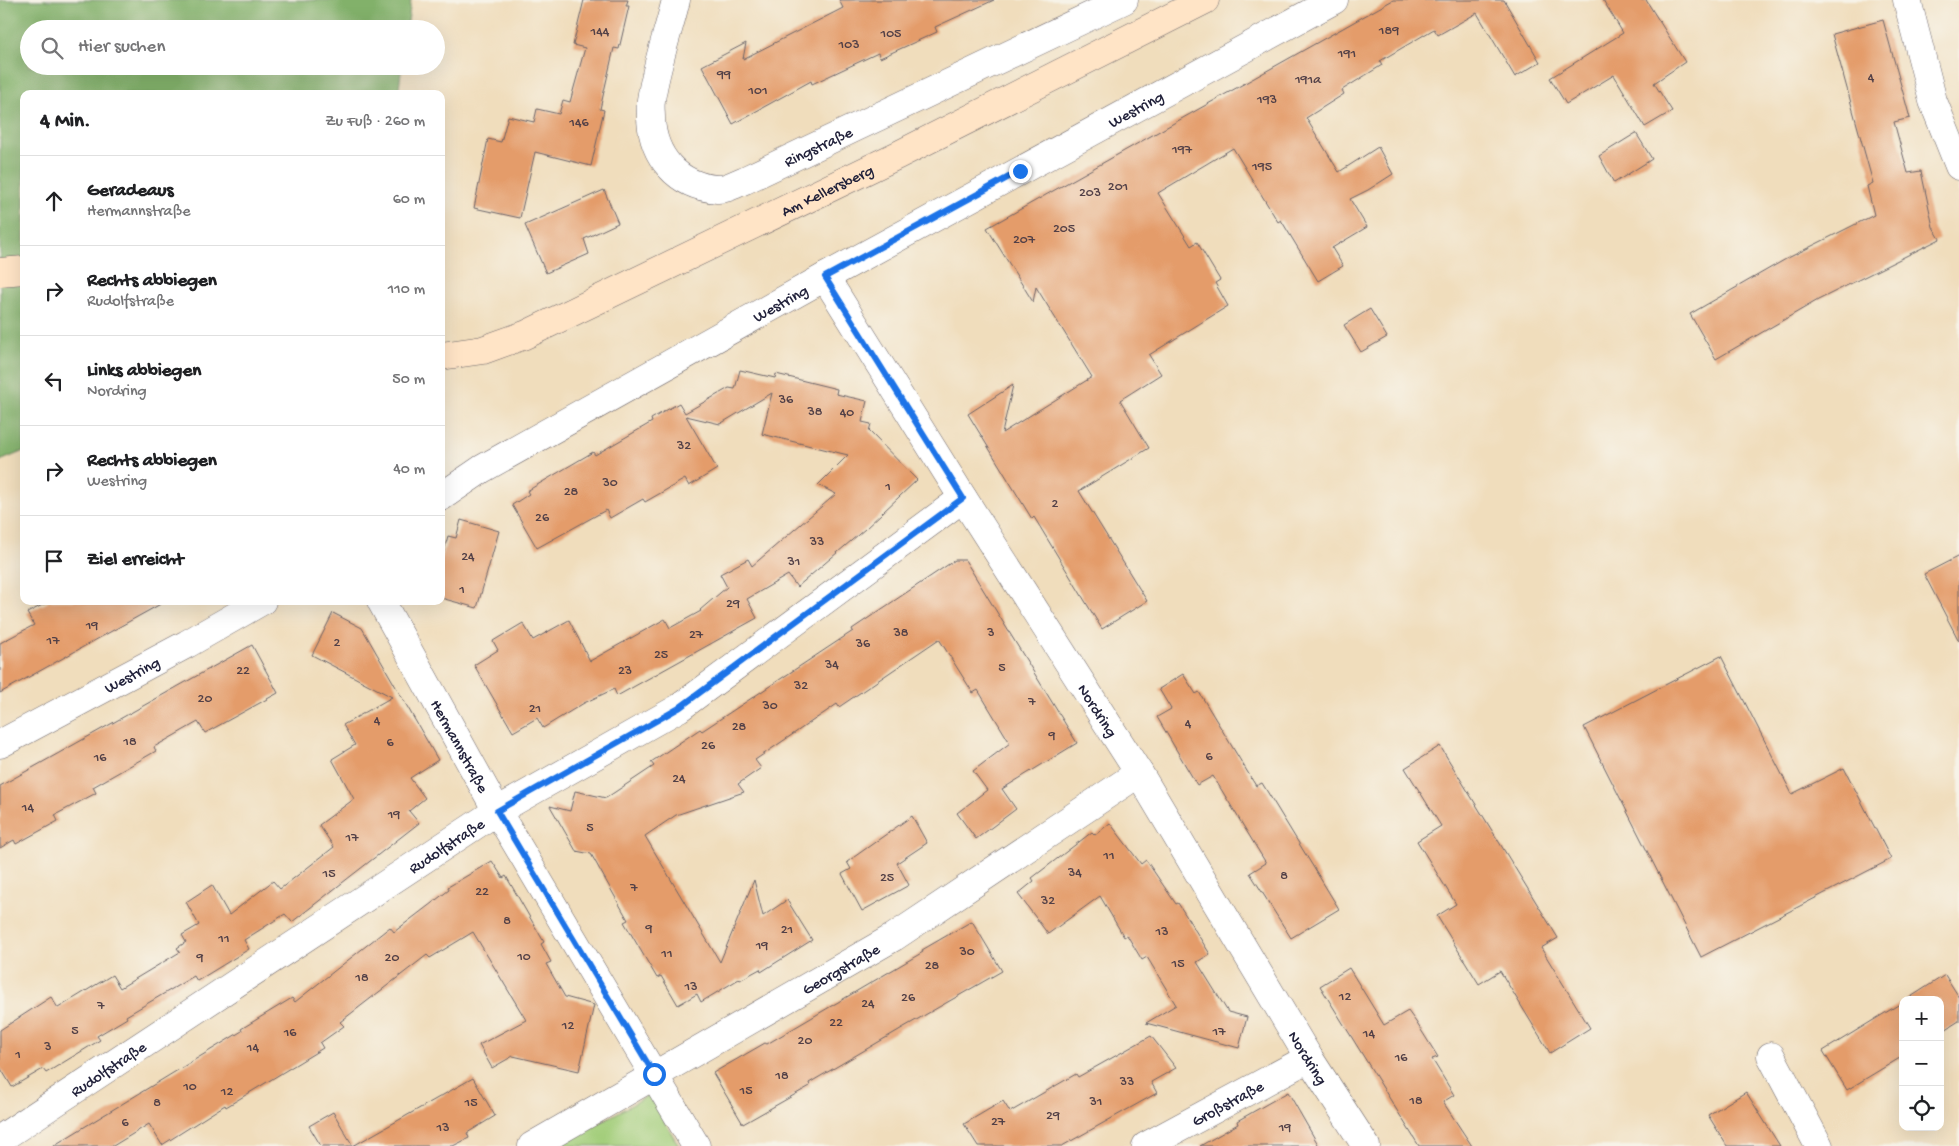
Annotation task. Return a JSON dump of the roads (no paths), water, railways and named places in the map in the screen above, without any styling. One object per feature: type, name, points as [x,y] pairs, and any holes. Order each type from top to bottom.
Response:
[{"type":"main road","name":"Am Kellersberg","points":[[445,355],[483,350],[525,335],[889,159],[1205,0]]},
{"type":"main road","points":[[0,272],[20,270]]},
{"type":"street","name":"Ringstraße","points":[[676,0],[650,101],[652,133],[658,150],[667,165],[680,178],[718,189],[745,180],[1124,0]]},
{"type":"street","name":"Westring","points":[[445,495],[482,470],[825,277],[1334,0]]},
{"type":"street","points":[[1907,0],[1933,101],[1959,166]]},
{"type":"street","name":"Nordring","points":[[825,277],[963,498],[1139,773],[1309,1058],[1366,1146]]},
{"type":"street","name":"Rudolfstraße","points":[[0,1139],[497,811],[679,708],[963,498]]},
{"type":"street","name":"Westring","points":[[0,744],[187,644],[255,605]]},
{"type":"street","name":"Hermannstraße","points":[[383,605],[497,811],[696,1146]]},
{"type":"street","name":"Georgstraße","points":[[532,1146],[894,937],[1139,773]]},
{"type":"street","points":[[1771,1056],[1819,1146]]},
{"type":"street","name":"Großstraße","points":[[1146,1146],[1309,1058]]}]
